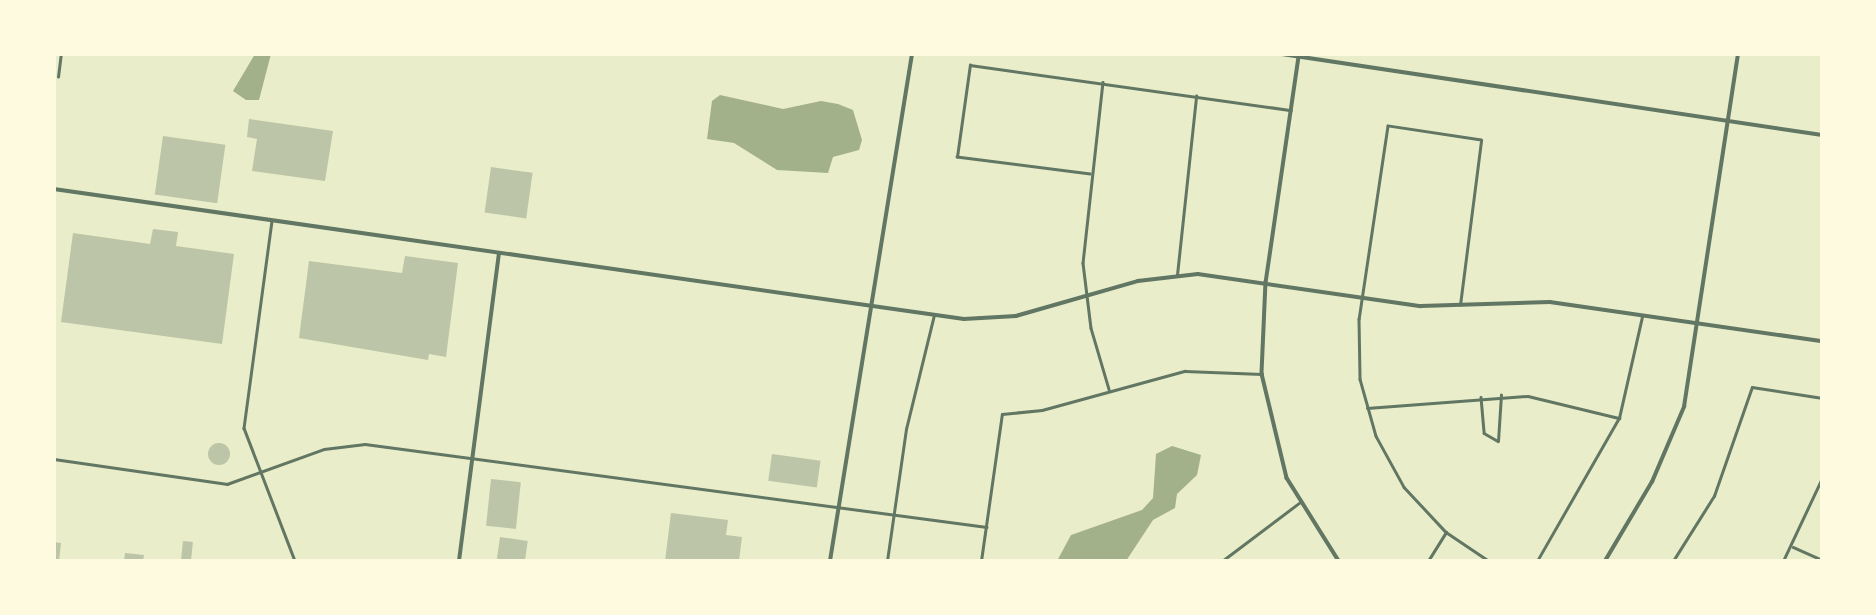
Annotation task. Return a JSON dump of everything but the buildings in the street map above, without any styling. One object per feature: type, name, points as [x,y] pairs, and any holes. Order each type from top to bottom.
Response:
[{"type":"street","points":[[58,77],[61,54]]},
{"type":"street","points":[[830,561],[912,54]]},
{"type":"street","points":[[1282,54],[1822,135]]},
{"type":"street","points":[[1607,560],[1671,446],[1700,324],[1738,54]]},
{"type":"street","points":[[1299,57],[1266,282],[1262,374],[1274,440],[1299,503],[1339,561]]},
{"type":"street","points":[[1090,174],[957,157],[970,65],[1292,110]]},
{"type":"street","points":[[1103,82],[1090,174],[1085,296],[1109,390]]},
{"type":"street","points":[[1177,275],[1196,96]]},
{"type":"street","points":[[1460,305],[1480,140],[1388,126],[1362,299],[1359,353],[1367,408],[1404,487],[1446,531],[1489,561]]},
{"type":"street","points":[[54,189],[934,315],[1004,318],[1177,275],[1266,282],[1362,299],[1460,305],[1550,302],[1822,341]]},
{"type":"street","points":[[272,221],[244,420],[258,473],[295,561]]},
{"type":"street","points":[[459,561],[499,254]]},
{"type":"street","points":[[887,561],[893,514],[934,315]]},
{"type":"street","points":[[1537,561],[1619,418],[1642,317]]},
{"type":"street","points":[[981,561],[1002,414],[1185,371],[1262,374]]},
{"type":"street","points":[[1674,561],[1714,496],[1752,387],[1822,398]]},
{"type":"street","points":[[1367,408],[1501,395],[1563,400],[1619,418]]},
{"type":"street","points":[[1481,397],[1484,433],[1498,441],[1501,395]]},
{"type":"street","points":[[54,459],[227,484],[347,444],[473,457],[985,527]]},
{"type":"street","points":[[1783,561],[1822,478]]},
{"type":"street","points":[[1222,561],[1299,503]]},
{"type":"street","points":[[1428,561],[1446,531]]},
{"type":"street","points":[[1791,546],[1822,560]]},
{"type":"shaded area","points":[[255,54],[271,54],[259,100],[246,100],[233,91]]},
{"type":"shaded area","points":[[720,95],[783,109],[821,101],[838,104],[853,110],[862,140],[859,150],[833,157],[828,173],[777,170],[734,143],[707,139],[712,101]]},
{"type":"shaded area","points":[[1172,446],[1201,455],[1197,475],[1177,494],[1175,508],[1153,520],[1126,561],[1057,561],[1071,535],[1142,510],[1153,498],[1156,454]]}]
